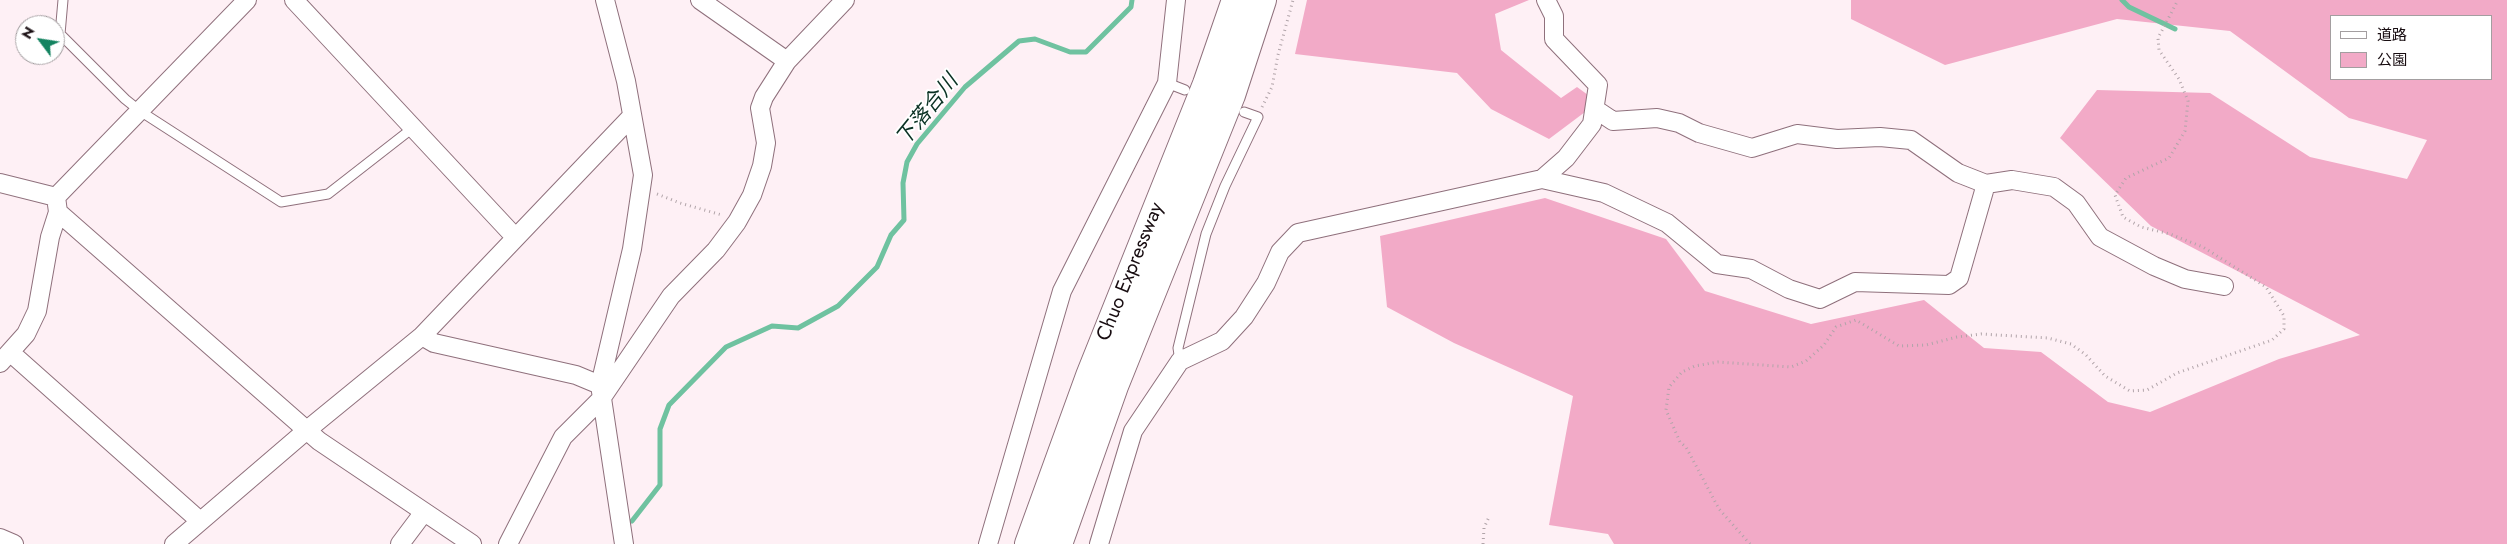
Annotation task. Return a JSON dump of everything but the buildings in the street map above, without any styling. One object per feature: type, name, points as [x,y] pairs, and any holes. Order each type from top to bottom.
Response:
[{"type":"highway","name":"Chuo Expressway","points":[[1029,544],[1090,376],[1207,84],[1236,0]]},
{"type":"highway","name":"Chuo Expressway","points":[[1058,544],[1114,386],[1231,95],[1262,0]]},
{"type":"street","points":[[200,521],[6,358],[26,334],[37,311],[57,205],[140,111],[247,0]]},
{"type":"street","points":[[294,0],[516,237]]},
{"type":"street","points":[[605,0],[626,81],[643,175],[632,249],[600,392],[624,544]]},
{"type":"street","points":[[700,0],[787,61]]},
{"type":"street","points":[[508,544],[563,437],[600,392],[671,296],[716,250],[737,222],[752,195],[762,166],[766,143],[760,108],[764,97],[787,61],[845,0]]},
{"type":"street","points":[[988,544],[1062,291],[1167,83],[1176,0]]},
{"type":"street","points":[[1542,179],[1566,158],[1592,124],[1598,85],[1554,40],[1554,16],[1546,0]]},
{"type":"street","points":[[1595,109],[1614,121],[1657,118],[1679,124],[1699,133],[1752,148],[1797,134],[1837,139],[1880,137],[1911,140],[1958,173],[1986,184],[2012,180],[2054,188],[2076,203],[2100,237],[2154,266],[2185,279],[2224,286]]},
{"type":"street","points":[[174,544],[307,430],[422,336],[632,116]]},
{"type":"street","points":[[1099,544],[1133,431],[1180,360],[1222,341],[1244,317],[1266,283],[1280,252],[1298,233],[1542,179],[1604,193],[1667,222],[1717,264],[1751,269],[1789,289],[1820,299],[1855,282],[1949,285],[1954,282],[1959,278],[1986,184]]},
{"type":"street","points":[[0,183],[57,205],[318,441],[472,544]]},
{"type":"street","points":[[422,336],[434,343],[576,375],[600,392]]},
{"type":"street","points":[[400,544],[424,512]]},
{"type":"street","points":[[0,538],[14,544]]},
{"type":"lane","points":[[62,0],[60,34],[140,111],[281,202],[328,194],[414,126]]},
{"type":"lane","points":[[1167,83],[1186,90]]},
{"type":"lane","points":[[1180,360],[1178,348],[1206,234],[1225,186],[1258,117],[1244,112]]},
{"type":"path","points":[[1258,117],[1272,87],[1278,55],[1293,0]]},
{"type":"path","points":[[1750,544],[1720,509],[1686,447],[1680,442],[1666,410],[1669,387],[1682,372],[1695,366],[1718,362],[1791,367],[1806,361],[1824,345],[1836,327],[1856,320],[1899,346],[1926,345],[1957,337],[1981,334],[2048,338],[2070,344],[2086,355],[2105,376],[2130,391],[2147,390],[2177,373],[2272,340],[2284,329],[2284,316],[2266,287],[2204,248],[2170,234],[2141,227],[2124,217],[2115,195],[2126,178],[2169,158],[2185,132],[2188,101],[2179,79],[2159,50],[2158,38],[2178,0]]},
{"type":"path","points":[[642,187],[668,199],[725,215],[737,222]]},
{"type":"path","points":[[1483,544],[1484,528],[1489,517]]},
{"type":"green space","points":[[1307,0],[1529,0],[1495,14],[1501,50],[1561,98],[1577,87],[1588,95],[1585,112],[1549,139],[1491,109],[1457,73],[1295,54]]},
{"type":"green space","points":[[1851,0],[2507,0],[2507,544],[1614,544],[1608,534],[1549,525],[1573,396],[1454,343],[1387,307],[1380,236],[1545,198],[1666,239],[1705,291],[1811,324],[1924,300],[1984,348],[2041,352],[2108,402],[2150,412],[2279,359],[2360,335],[2151,226],[2060,138],[2097,90],[2210,93],[2310,157],[2407,179],[2427,140],[2349,118],[2230,31],[2117,19],[1945,65],[1851,19]]},
{"type":"waterway","name":"下落合川","points":[[632,521],[660,485],[660,429],[669,405],[726,347],[772,326],[798,328],[838,306],[877,267],[891,235],[904,220],[903,183],[907,162],[917,144],[965,87],[1019,41],[1035,39],[1070,52],[1086,52],[1131,7],[1132,0]]},
{"type":"waterway","name":"下落合川","points":[[2122,0],[2129,7],[2175,29]]}]
